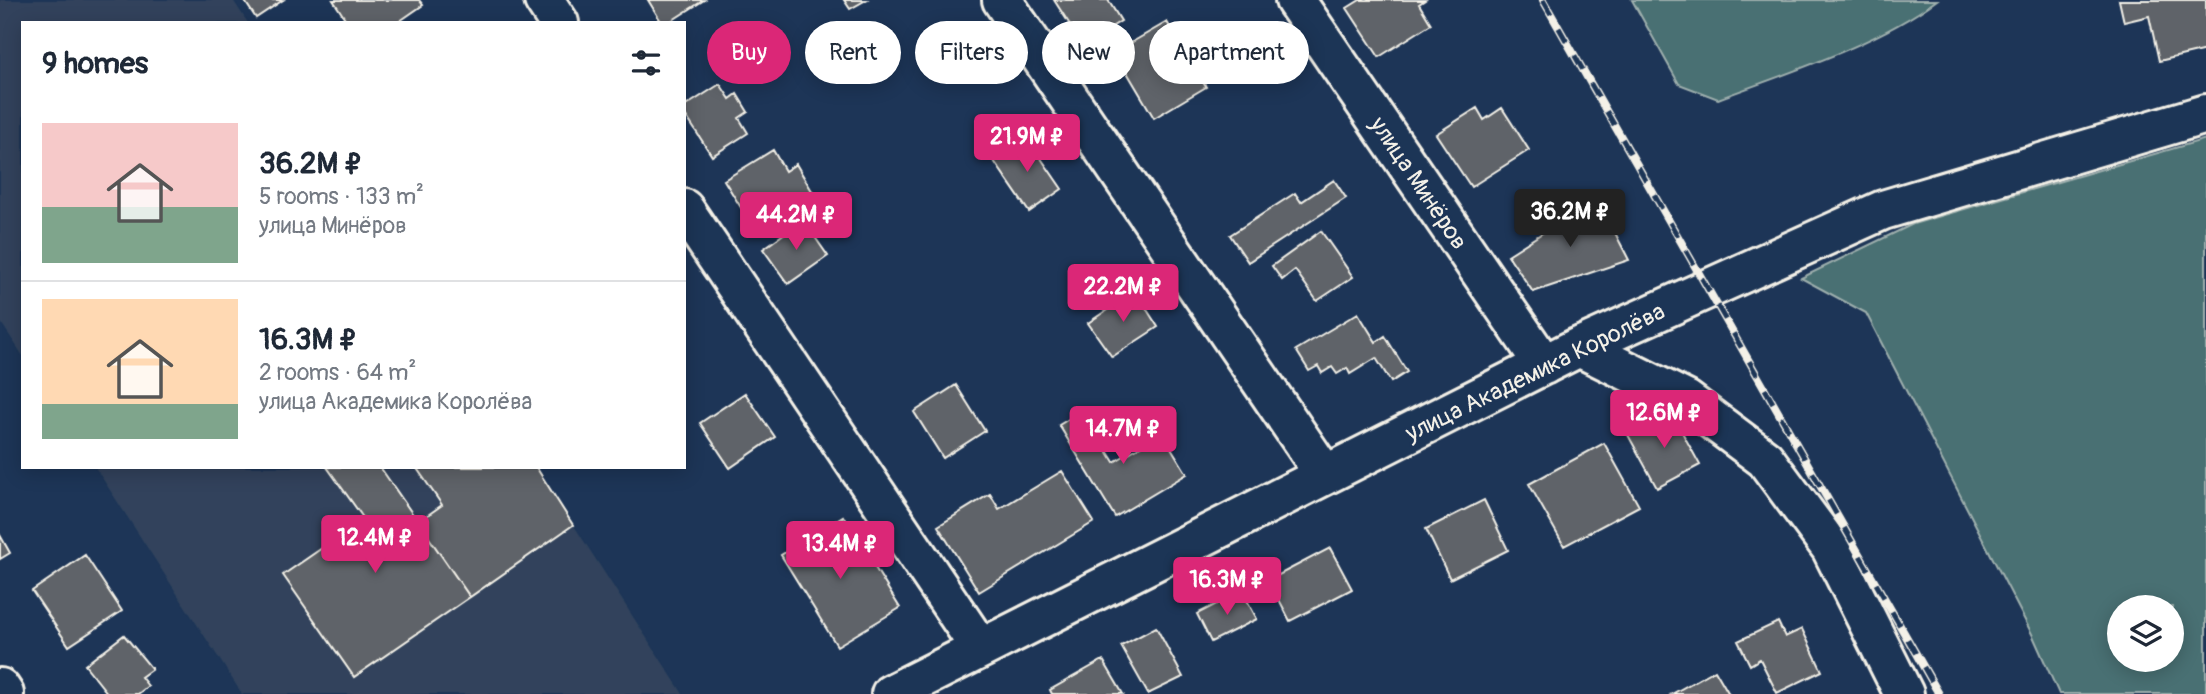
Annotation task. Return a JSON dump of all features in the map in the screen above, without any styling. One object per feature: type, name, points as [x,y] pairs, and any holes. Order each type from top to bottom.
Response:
[{"type":"street","points":[[544,0],[558,21]]},
{"type":"street","points":[[1002,0],[1325,475]]},
{"type":"street","name":"улица Минёров","points":[[1295,0],[1544,365]]},
{"type":"street","name":"улица Академика Королёва","points":[[891,694],[1579,347],[1883,210],[2206,114]]},
{"type":"street","points":[[686,212],[980,648]]},
{"type":"street","points":[[1579,347],[1686,400],[1765,459],[1831,548],[1904,694]]},
{"type":"street","points":[[0,688],[4,694]]},
{"type":"shaded area","points":[[0,0],[233,0],[247,21],[21,21],[21,353],[0,321]]},
{"type":"shaded area","points":[[96,469],[537,469],[683,694],[242,694]]},
{"type":"green space","points":[[1632,0],[1937,0],[1914,16],[1860,44],[1718,99],[1679,84]]},
{"type":"green space","points":[[2206,139],[2206,694],[2059,694],[2033,636],[1866,313],[1801,278],[1913,224]]},
{"type":"building","points":[[244,0],[283,0],[256,18]]},
{"type":"building","points":[[333,0],[419,0],[423,5],[400,21],[347,21]]},
{"type":"building","points":[[648,0],[704,0],[671,21],[661,21]]},
{"type":"building","points":[[844,0],[866,0],[850,9]]},
{"type":"building","points":[[1054,0],[1108,0],[1121,21],[1068,21]]},
{"type":"building","points":[[1360,0],[1425,0],[1419,4],[1431,24],[1379,57],[1347,8]]},
{"type":"building","points":[[2119,0],[2206,0],[2206,50],[2159,61],[2149,16],[2124,22]]},
{"type":"building","points":[[1149,32],[1149,84],[1204,84],[1206,87],[1154,118],[1134,84],[1135,40]]},
{"type":"building","points":[[720,84],[730,99],[737,94],[748,112],[739,118],[748,133],[712,156],[686,116],[686,106]]},
{"type":"building","points":[[1477,108],[1484,120],[1502,108],[1529,150],[1471,187],[1436,134]]},
{"type":"building","points":[[1025,135],[1062,189],[1029,212],[992,158]]},
{"type":"building","points":[[773,150],[785,171],[796,164],[815,196],[756,232],[724,180]]},
{"type":"building","points":[[1334,180],[1346,198],[1248,262],[1230,235],[1295,193],[1301,202]]},
{"type":"building","points":[[1597,198],[1629,260],[1533,292],[1508,255]]},
{"type":"building","points":[[803,220],[828,256],[788,284],[763,249]]},
{"type":"building","points":[[1321,231],[1353,277],[1317,301],[1295,270],[1282,280],[1272,266]]},
{"type":"building","points":[[1135,291],[1158,327],[1112,357],[1088,323]]},
{"type":"building","points":[[1358,313],[1376,342],[1385,336],[1407,372],[1391,382],[1376,358],[1350,374],[1347,368],[1337,374],[1332,367],[1322,373],[1318,366],[1309,371],[1296,350]]},
{"type":"building","points":[[956,385],[985,431],[943,458],[914,412]]},
{"type":"building","points":[[745,393],[775,437],[730,468],[700,423]]},
{"type":"building","points":[[1082,411],[1114,462],[1162,433],[1187,474],[1115,517],[1059,425]]},
{"type":"building","points":[[1671,412],[1700,465],[1657,488],[1628,435]]},
{"type":"building","points":[[1604,443],[1639,506],[1564,546],[1529,484]]},
{"type":"building","points":[[328,469],[381,469],[470,597],[354,677],[283,575],[364,519]]},
{"type":"building","points":[[417,469],[537,469],[573,525],[470,597],[418,522],[442,505]]},
{"type":"building","points":[[1062,471],[1094,522],[979,592],[938,526],[990,494],[999,509]]},
{"type":"building","points":[[1484,500],[1508,550],[1450,579],[1426,529]]},
{"type":"building","points":[[843,516],[900,608],[837,646],[781,555]]},
{"type":"building","points":[[0,535],[10,553],[0,559]]},
{"type":"building","points":[[1330,548],[1352,589],[1290,621],[1269,580]]},
{"type":"building","points":[[85,555],[122,611],[69,646],[32,591]]},
{"type":"building","points":[[1242,591],[1257,619],[1211,642],[1197,614]]},
{"type":"building","points":[[1778,622],[1785,637],[1802,629],[1822,671],[1777,693],[1760,659],[1750,665],[1738,641]]},
{"type":"building","points":[[1156,627],[1183,677],[1148,694],[1121,646]]},
{"type":"building","points":[[124,635],[152,669],[141,677],[148,686],[138,694],[108,694],[85,665]]},
{"type":"building","points":[[1103,660],[1123,694],[1052,694],[1050,690]]},
{"type":"building","points":[[1715,670],[1729,694],[1672,694]]},
{"type":"railway","points":[[1543,0],[1939,694]]}]
